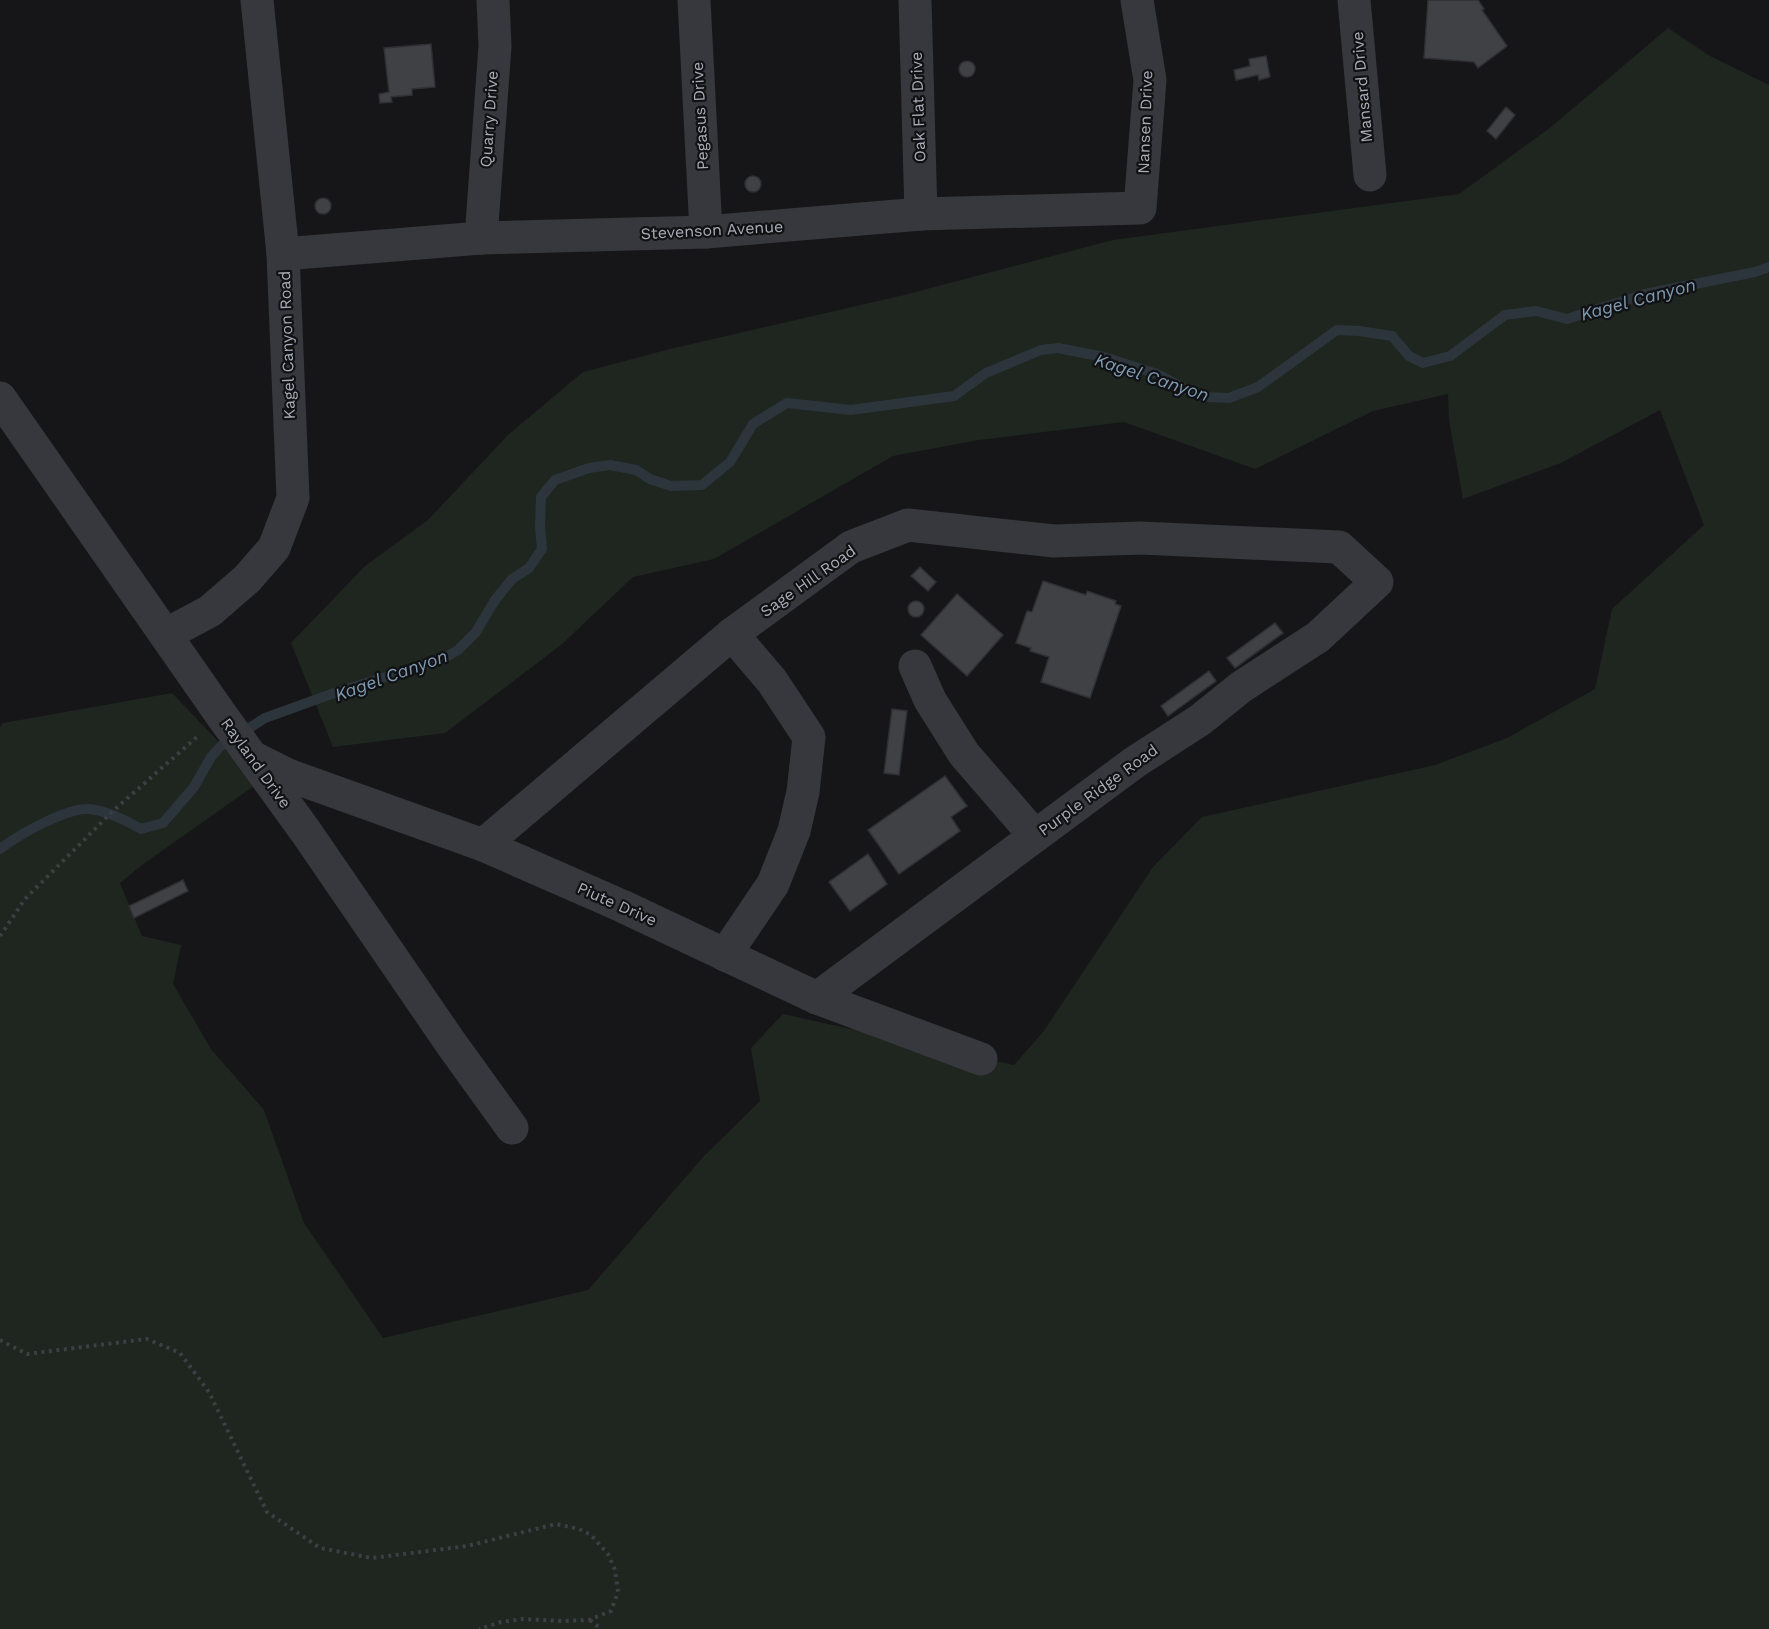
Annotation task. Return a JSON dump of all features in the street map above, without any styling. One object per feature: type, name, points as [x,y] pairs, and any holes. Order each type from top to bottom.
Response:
[{"type":"street","name":"Kagel Canyon Road","points":[[167,634],[210,611],[247,579],[274,548],[293,498],[283,254],[257,0]]},
{"type":"street","name":"Quarry Drive","points":[[481,238],[495,46],[493,0]]},
{"type":"street","name":"Pegasus Drive","points":[[694,0],[706,232]]},
{"type":"street","name":"Oak Flat Drive","points":[[915,0],[921,214]]},
{"type":"street","name":"Nansen Drive","points":[[1137,0],[1150,80],[1140,208]]},
{"type":"street","name":"Mansard Drive","points":[[1354,0],[1370,175]]},
{"type":"street","name":"Stevenson Avenue","points":[[283,254],[481,238],[706,232],[921,214],[1140,208]]},
{"type":"street","name":"Rayland Drive","points":[[0,398],[512,1128]]},
{"type":"street","name":"Sage Hill Road","points":[[483,845],[732,634],[851,547],[908,525],[1054,541],[1142,538],[1339,547],[1377,582]]},
{"type":"street","name":"Purple Ridge Road","points":[[817,998],[1134,762],[1200,720],[1241,687],[1318,637],[1377,582]]},
{"type":"street","points":[[725,955],[772,884],[794,831],[803,792],[809,738],[772,681],[732,634]]},
{"type":"street","points":[[915,666],[930,700],[964,754],[1035,836]]},
{"type":"street","name":"Piute Drive","points":[[250,755],[288,775],[483,845],[622,906],[817,998],[981,1059]]},
{"type":"path","points":[[0,936],[25,899],[114,810],[223,718]]},
{"type":"path","points":[[0,1340],[27,1354],[147,1339],[180,1353],[209,1392],[267,1512],[320,1548],[372,1558],[467,1546],[556,1524],[579,1529],[591,1535],[608,1554],[615,1570],[618,1592],[611,1611],[589,1620],[563,1622],[523,1619],[501,1622],[479,1629]]},
{"type":"path","points":[[589,1620],[601,1629]]},
{"type":"shaded area","points":[[1668,28],[1710,56],[1769,85],[1769,1629],[0,1629],[0,727],[3,723],[172,693],[258,783],[120,883],[142,936],[181,945],[173,984],[211,1049],[264,1110],[304,1223],[383,1338],[588,1290],[704,1156],[760,1101],[751,1048],[783,1014],[1014,1065],[1044,1031],[1153,867],[1202,817],[1435,765],[1507,738],[1595,689],[1612,609],[1704,525],[1660,410],[1561,463],[1463,499],[1449,420],[1448,394],[1373,411],[1255,469],[1124,422],[979,440],[893,456],[714,559],[633,577],[561,645],[445,733],[333,747],[291,643],[365,566],[428,520],[508,435],[583,372],[670,349],[904,295],[1113,240],[1459,194],[1551,127]]},
{"type":"building","points":[[1428,0],[1478,0],[1484,9],[1482,10],[1507,46],[1478,68],[1474,62],[1424,58]]},
{"type":"building","points":[[431,44],[435,87],[412,89],[412,95],[391,97],[392,102],[380,103],[379,94],[389,92],[384,48]]},
{"type":"building","points":[[1266,56],[1270,77],[1259,80],[1258,75],[1236,80],[1234,70],[1250,66],[1249,59]]},
{"type":"building","points":[[964,61],[970,61],[975,69],[973,75],[964,77],[959,72],[959,66]]},
{"type":"building","points":[[1506,107],[1515,115],[1496,139],[1487,131]]},
{"type":"building","points":[[753,176],[759,178],[761,184],[759,190],[753,192],[747,190],[745,184],[747,178]]},
{"type":"building","points":[[323,198],[331,206],[323,214],[315,206]]},
{"type":"building","points":[[920,567],[936,582],[928,591],[911,576]]},
{"type":"building","points":[[1043,581],[1086,595],[1087,591],[1116,601],[1115,604],[1121,606],[1090,698],[1041,682],[1049,657],[1030,651],[1031,648],[1016,643],[1027,611],[1032,612]]},
{"type":"building","points":[[957,594],[1003,635],[967,676],[921,635]]},
{"type":"building","points":[[916,601],[922,603],[924,609],[922,615],[916,617],[910,615],[908,609],[910,603]]},
{"type":"building","points":[[1275,623],[1283,633],[1235,668],[1227,658]]},
{"type":"building","points":[[1209,671],[1216,681],[1168,716],[1161,706]]},
{"type":"building","points":[[892,709],[907,711],[899,775],[884,773]]},
{"type":"building","points":[[945,776],[967,806],[951,817],[960,831],[899,874],[868,830]]},
{"type":"building","points":[[868,854],[887,884],[850,911],[829,882]]},
{"type":"building","points":[[183,880],[188,891],[134,918],[129,906]]},
{"type":"waterway","name":"Kagel Canyon","points":[[0,849],[43,823],[80,810],[102,811],[141,829],[163,823],[194,787],[211,757],[221,746],[265,718],[337,692],[441,660],[458,650],[476,632],[495,600],[512,579],[529,568],[542,549],[541,497],[555,480],[589,468],[610,465],[636,470],[650,479],[671,486],[702,485],[730,462],[753,424],[787,403],[851,410],[954,396],[986,373],[1041,350],[1058,348],[1104,357],[1157,374],[1191,392],[1208,397],[1229,398],[1258,387],[1337,330],[1392,336],[1409,356],[1423,363],[1450,356],[1505,315],[1536,311],[1567,319],[1645,294],[1755,272],[1769,267]]}]
